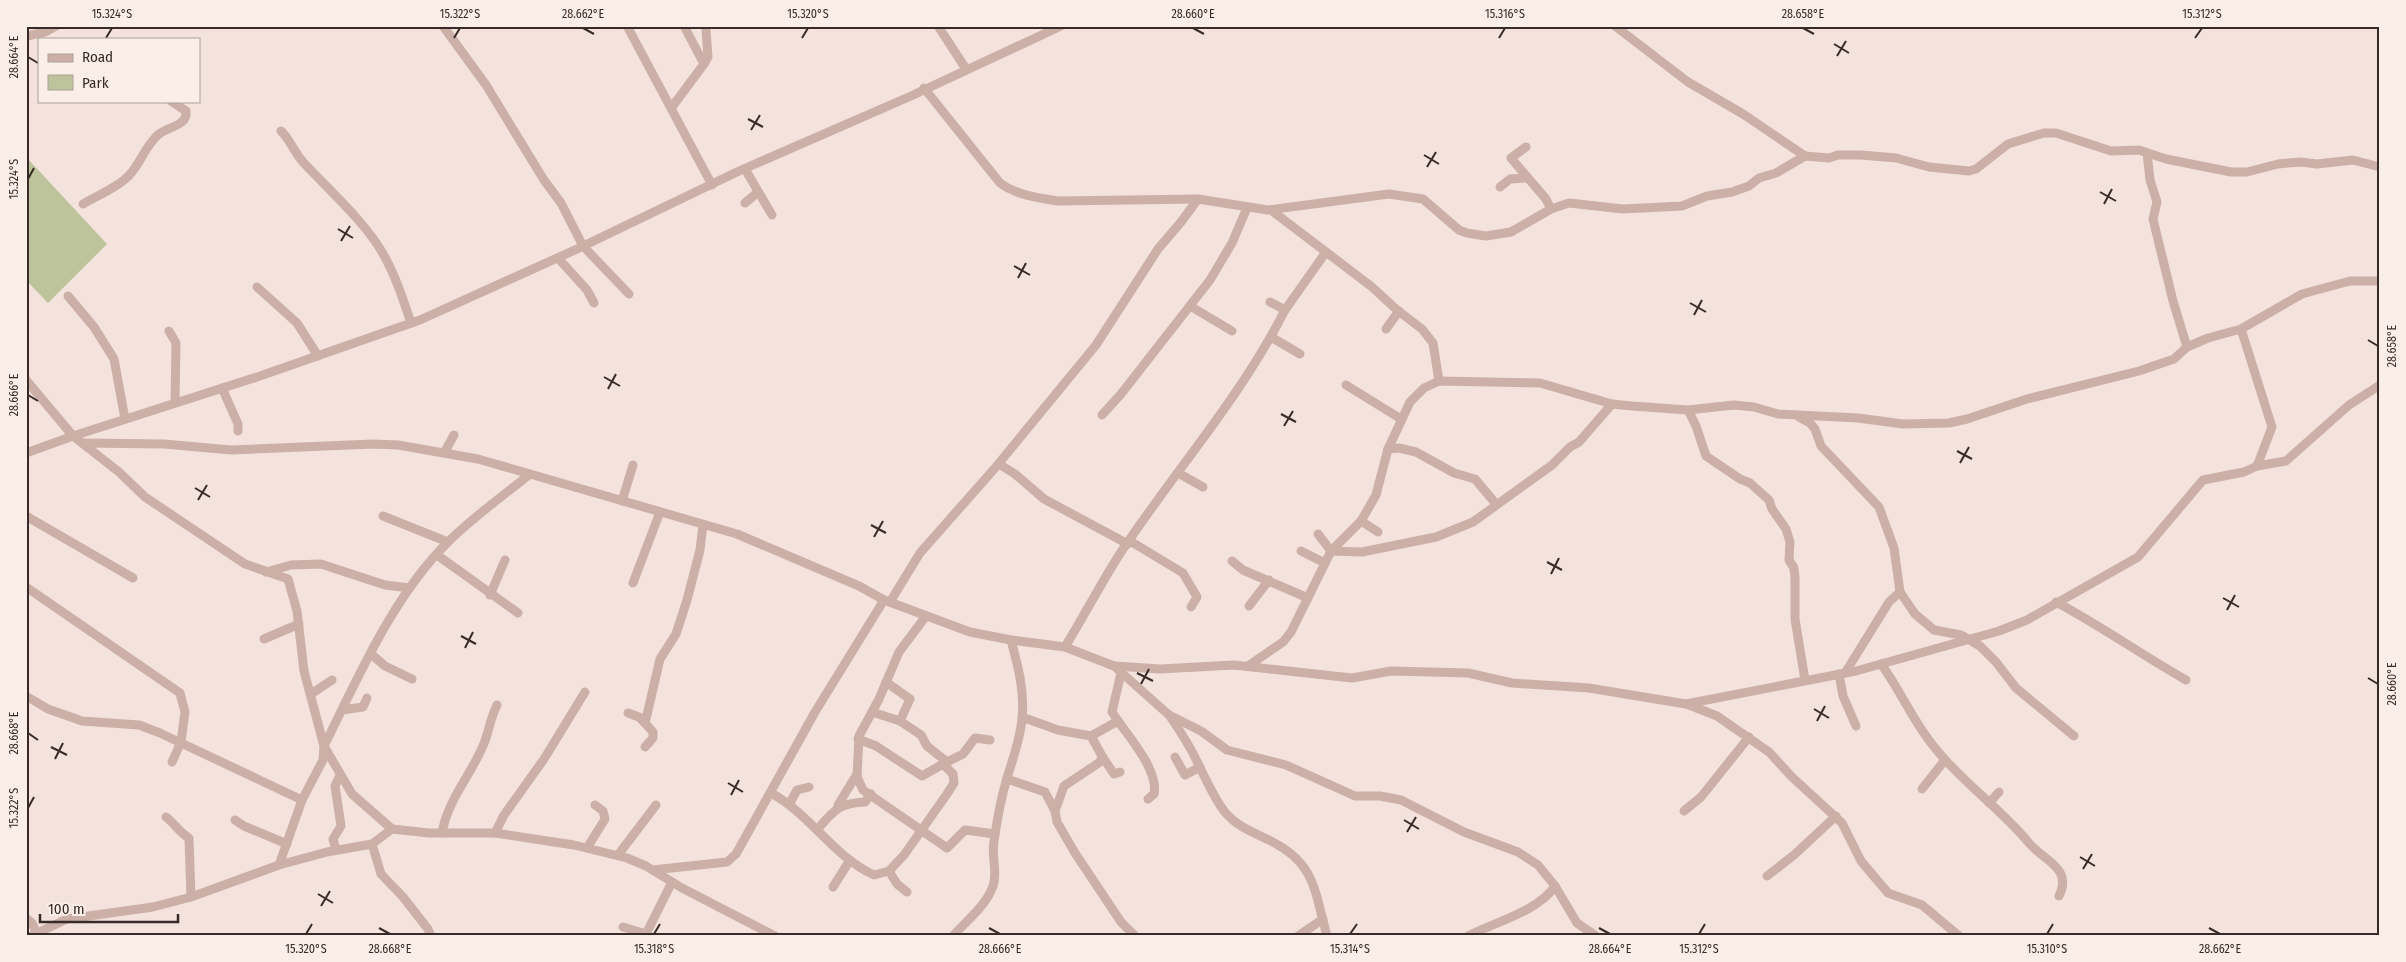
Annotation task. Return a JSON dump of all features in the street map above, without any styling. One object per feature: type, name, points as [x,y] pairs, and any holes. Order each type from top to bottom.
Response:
[{"type":"street","points":[[27,35],[45,32],[56,26]]},
{"type":"street","points":[[443,26],[486,85],[544,180],[561,203],[583,246],[629,294]]},
{"type":"street","points":[[627,26],[712,185]]},
{"type":"street","points":[[684,26],[704,64]]},
{"type":"street","points":[[938,26],[966,69]]},
{"type":"street","points":[[26,454],[73,436],[318,356],[411,323],[558,258],[744,168],[1061,26]]},
{"type":"street","points":[[1615,26],[1688,82],[1743,114],[1805,156],[1829,158],[1838,155],[1896,158],[1930,167],[1969,171],[1976,169],[2008,144],[2044,133],[2068,136],[2111,151],[2138,150],[2186,164],[2231,172],[2247,172],[2278,164],[2317,164],[2353,160],[2380,167]]},
{"type":"street","points":[[672,107],[708,57],[706,30]]},
{"type":"street","points":[[27,35],[38,42]]},
{"type":"street","points":[[924,88],[961,132],[989,171],[1007,188],[1038,198],[1058,201],[1198,198],[1247,208],[1271,210],[1389,194],[1423,199],[1458,230],[1480,236],[1511,232],[1551,208],[1569,203],[1624,210],[1682,206],[1707,196],[1732,192],[1748,186],[1759,178],[1776,173],[1805,156]]},
{"type":"street","points":[[83,204],[125,180],[152,139],[161,132],[172,129],[184,119],[186,111],[172,102]]},
{"type":"street","points":[[281,131],[287,137],[289,145],[301,160],[353,215],[382,251],[400,290],[411,323]]},
{"type":"street","points":[[1526,147],[1511,158],[1551,208]]},
{"type":"street","points":[[2147,153],[2150,180],[2157,202],[2154,219],[2173,300],[2187,346]]},
{"type":"street","points":[[744,168],[772,214]]},
{"type":"street","points":[[1500,187],[1510,179],[1527,178]]},
{"type":"street","points":[[745,203],[758,192]]},
{"type":"street","points":[[653,870],[727,862],[736,854],[815,712],[920,553],[999,464],[1096,345],[1158,249],[1182,222],[1198,198]]},
{"type":"street","points":[[1102,415],[1121,394],[1190,306],[1232,243],[1247,208]]},
{"type":"street","points":[[1271,210],[1372,286],[1399,311],[1422,328],[1433,343],[1438,381]]},
{"type":"street","points":[[1065,647],[1129,542],[1245,380],[1272,336],[1285,310],[1326,252]]},
{"type":"street","points":[[558,258],[587,290],[594,304]]},
{"type":"street","points":[[1248,666],[1283,642],[1291,632],[1331,551],[1361,521],[1376,495],[1388,449],[1410,402],[1424,388],[1438,381],[1540,383],[1612,404],[1688,410],[1734,405],[1754,407],[1778,414],[1858,418],[1903,424],[1949,423],[2027,400],[2139,371],[2174,359],[2187,346],[2241,329],[2302,294],[2350,281],[2380,281]]},
{"type":"street","points":[[258,287],[297,323],[318,356]]},
{"type":"street","points":[[68,296],[94,327],[114,360],[126,420]]},
{"type":"street","points":[[1270,302],[1285,310]]},
{"type":"street","points":[[1190,306],[1232,332]]},
{"type":"street","points":[[1386,329],[1399,311]]},
{"type":"street","points":[[2241,329],[2272,427],[2257,466]]},
{"type":"street","points":[[170,331],[176,342],[175,403]]},
{"type":"street","points":[[1272,336],[1300,354]]},
{"type":"street","points":[[26,380],[73,436],[119,472],[145,497],[245,564],[288,578],[299,624],[304,671],[324,746],[352,794],[392,829],[429,833],[495,833],[618,855],[653,870],[761,933],[774,936]]},
{"type":"street","points":[[1686,704],[1842,674],[1970,640],[2027,620],[2138,557],[2203,480],[2244,472],[2257,466],[2286,461],[2349,405],[2380,384]]},
{"type":"street","points":[[1346,385],[1401,420]]},
{"type":"street","points":[[222,388],[238,424],[238,431]]},
{"type":"street","points":[[1331,551],[1362,552],[1436,537],[1473,522],[1552,465],[1570,447],[1579,442],[1612,404]]},
{"type":"street","points":[[1688,410],[1696,426],[1706,456],[1740,479],[1750,483],[1769,500],[1772,509],[1786,529],[1790,542],[1789,560],[1794,568],[1795,618],[1805,680]]},
{"type":"street","points":[[1795,415],[1810,423],[1815,429],[1821,446],[1879,507],[1894,548],[1900,592],[1915,614],[1929,627],[1961,635],[1970,640],[1996,662],[2016,688],[2074,736]]},
{"type":"street","points":[[444,453],[454,435]]},
{"type":"street","points":[[83,443],[164,444],[231,450],[373,444],[398,445],[478,459],[737,534],[858,586],[887,601],[970,632],[1011,640],[1065,647],[1114,666],[1160,669],[1248,666],[1352,678],[1390,671],[1468,673],[1512,683],[1589,688],[1686,704],[1717,716],[1769,752],[1792,777],[1842,823],[1861,860],[1888,893],[1922,905],[1959,936]]},
{"type":"street","points":[[1388,449],[1399,448],[1416,452],[1454,473],[1475,480],[1496,504]]},
{"type":"street","points":[[999,464],[1015,474],[1044,499],[1129,542],[1182,573],[1197,597],[1191,607]]},
{"type":"street","points":[[622,501],[633,465]]},
{"type":"street","points":[[1178,473],[1203,487]]},
{"type":"street","points":[[279,865],[302,800],[323,760],[324,746],[370,654],[410,588],[448,542],[530,474]]},
{"type":"street","points":[[633,583],[660,512]]},
{"type":"street","points":[[26,516],[133,578]]},
{"type":"street","points":[[383,516],[448,542]]},
{"type":"street","points":[[1361,521],[1378,532]]},
{"type":"street","points":[[644,722],[660,659],[676,634],[687,600],[700,550],[703,525]]},
{"type":"street","points":[[1318,534],[1331,551]]},
{"type":"street","points":[[1301,551],[1325,563]]},
{"type":"street","points":[[437,555],[490,595],[518,613]]},
{"type":"street","points":[[490,595],[505,560]]},
{"type":"street","points":[[1232,561],[1243,570],[1308,598]]},
{"type":"street","points":[[265,572],[291,565],[321,564],[385,585],[410,588]]},
{"type":"street","points":[[1249,606],[1269,580]]},
{"type":"street","points":[[26,586],[180,693],[185,712],[181,742],[172,762]]},
{"type":"street","points":[[1856,726],[1843,696],[1842,674],[1889,602],[1900,592]]},
{"type":"street","points":[[2056,602],[2100,625],[2142,654],[2186,680]]},
{"type":"street","points":[[926,616],[899,652],[858,739],[857,774],[863,790],[947,848],[965,830],[995,834]]},
{"type":"street","points":[[264,639],[299,624]]},
{"type":"street","points":[[954,936],[976,912],[993,886],[995,868],[992,858],[995,834],[1007,779],[1019,744],[1022,717],[1019,673],[1011,640]]},
{"type":"street","points":[[370,654],[385,666],[412,679]]},
{"type":"street","points":[[1881,664],[1922,732],[1945,760],[1989,803],[2009,819],[2034,849],[2059,870],[2063,884],[2059,896]]},
{"type":"street","points":[[1114,666],[1169,715],[1184,736],[1215,799],[1234,822],[1296,856],[1306,867],[1313,882],[1327,936]]},
{"type":"street","points":[[1121,673],[1112,712],[1140,750],[1156,784],[1154,794],[1148,800]]},
{"type":"street","points":[[311,694],[332,680]]},
{"type":"street","points":[[886,682],[910,699],[900,721]]},
{"type":"street","points":[[495,833],[504,815],[544,759],[585,692]]},
{"type":"street","points":[[26,696],[54,711],[82,721],[139,725],[181,742],[213,760],[302,800]]},
{"type":"street","points":[[342,710],[363,707],[367,698]]},
{"type":"street","points":[[442,832],[445,816],[485,741],[490,718],[497,704]]},
{"type":"street","points":[[771,793],[790,803],[858,868],[874,875],[889,871],[922,831],[954,783],[952,774],[945,763],[927,746],[922,735],[900,721],[872,712]]},
{"type":"street","points":[[628,713],[639,717],[653,732],[653,738],[645,747]]},
{"type":"street","points":[[1169,715],[1201,731],[1227,750],[1286,765],[1355,796],[1380,796],[1401,800],[1464,832],[1518,852],[1538,865],[1555,886],[1577,923],[1596,936]]},
{"type":"street","points":[[1022,717],[1058,730],[1091,736],[1118,722]]},
{"type":"street","points":[[1091,736],[1114,774],[1120,772]]},
{"type":"street","points":[[1684,811],[1701,797],[1748,737]]},
{"type":"street","points":[[858,739],[892,755],[922,776],[963,754],[975,738],[990,740]]},
{"type":"street","points":[[1055,811],[1064,786],[1100,762],[1102,756]]},
{"type":"street","points":[[1175,757],[1185,775],[1200,767]]},
{"type":"street","points":[[1922,789],[1945,760]]},
{"type":"street","points":[[817,830],[846,796],[857,774]]},
{"type":"street","points":[[336,850],[333,839],[341,826],[335,786],[340,775]]},
{"type":"street","points":[[1007,779],[1045,792],[1055,811],[1057,822],[1075,853],[1121,922],[1135,936]]},
{"type":"street","points":[[790,803],[797,790],[809,787]]},
{"type":"street","points":[[1989,803],[1999,792]]},
{"type":"street","points":[[835,810],[847,803],[866,802],[871,794]]},
{"type":"street","points":[[618,855],[656,804]]},
{"type":"street","points":[[586,848],[604,819],[603,811],[595,805]]},
{"type":"street","points":[[1767,876],[1788,861],[1836,816]]},
{"type":"street","points":[[166,817],[174,823],[179,832],[188,838],[191,897]]},
{"type":"street","points":[[235,820],[244,826],[287,844]]},
{"type":"street","points":[[26,918],[32,923],[34,934],[67,918],[153,907],[191,897],[279,865],[336,850],[372,844],[392,829]]},
{"type":"street","points":[[372,844],[381,874],[403,897],[428,929],[431,936]]},
{"type":"street","points":[[833,886],[850,860]]},
{"type":"street","points":[[889,871],[897,884],[907,892]]},
{"type":"street","points":[[623,928],[645,935],[672,882]]},
{"type":"street","points":[[1468,936],[1537,903],[1555,886]]},
{"type":"street","points":[[1298,936],[1322,919]]},
{"type":"green space","points":[[26,157],[107,244],[48,303],[26,280]]}]
